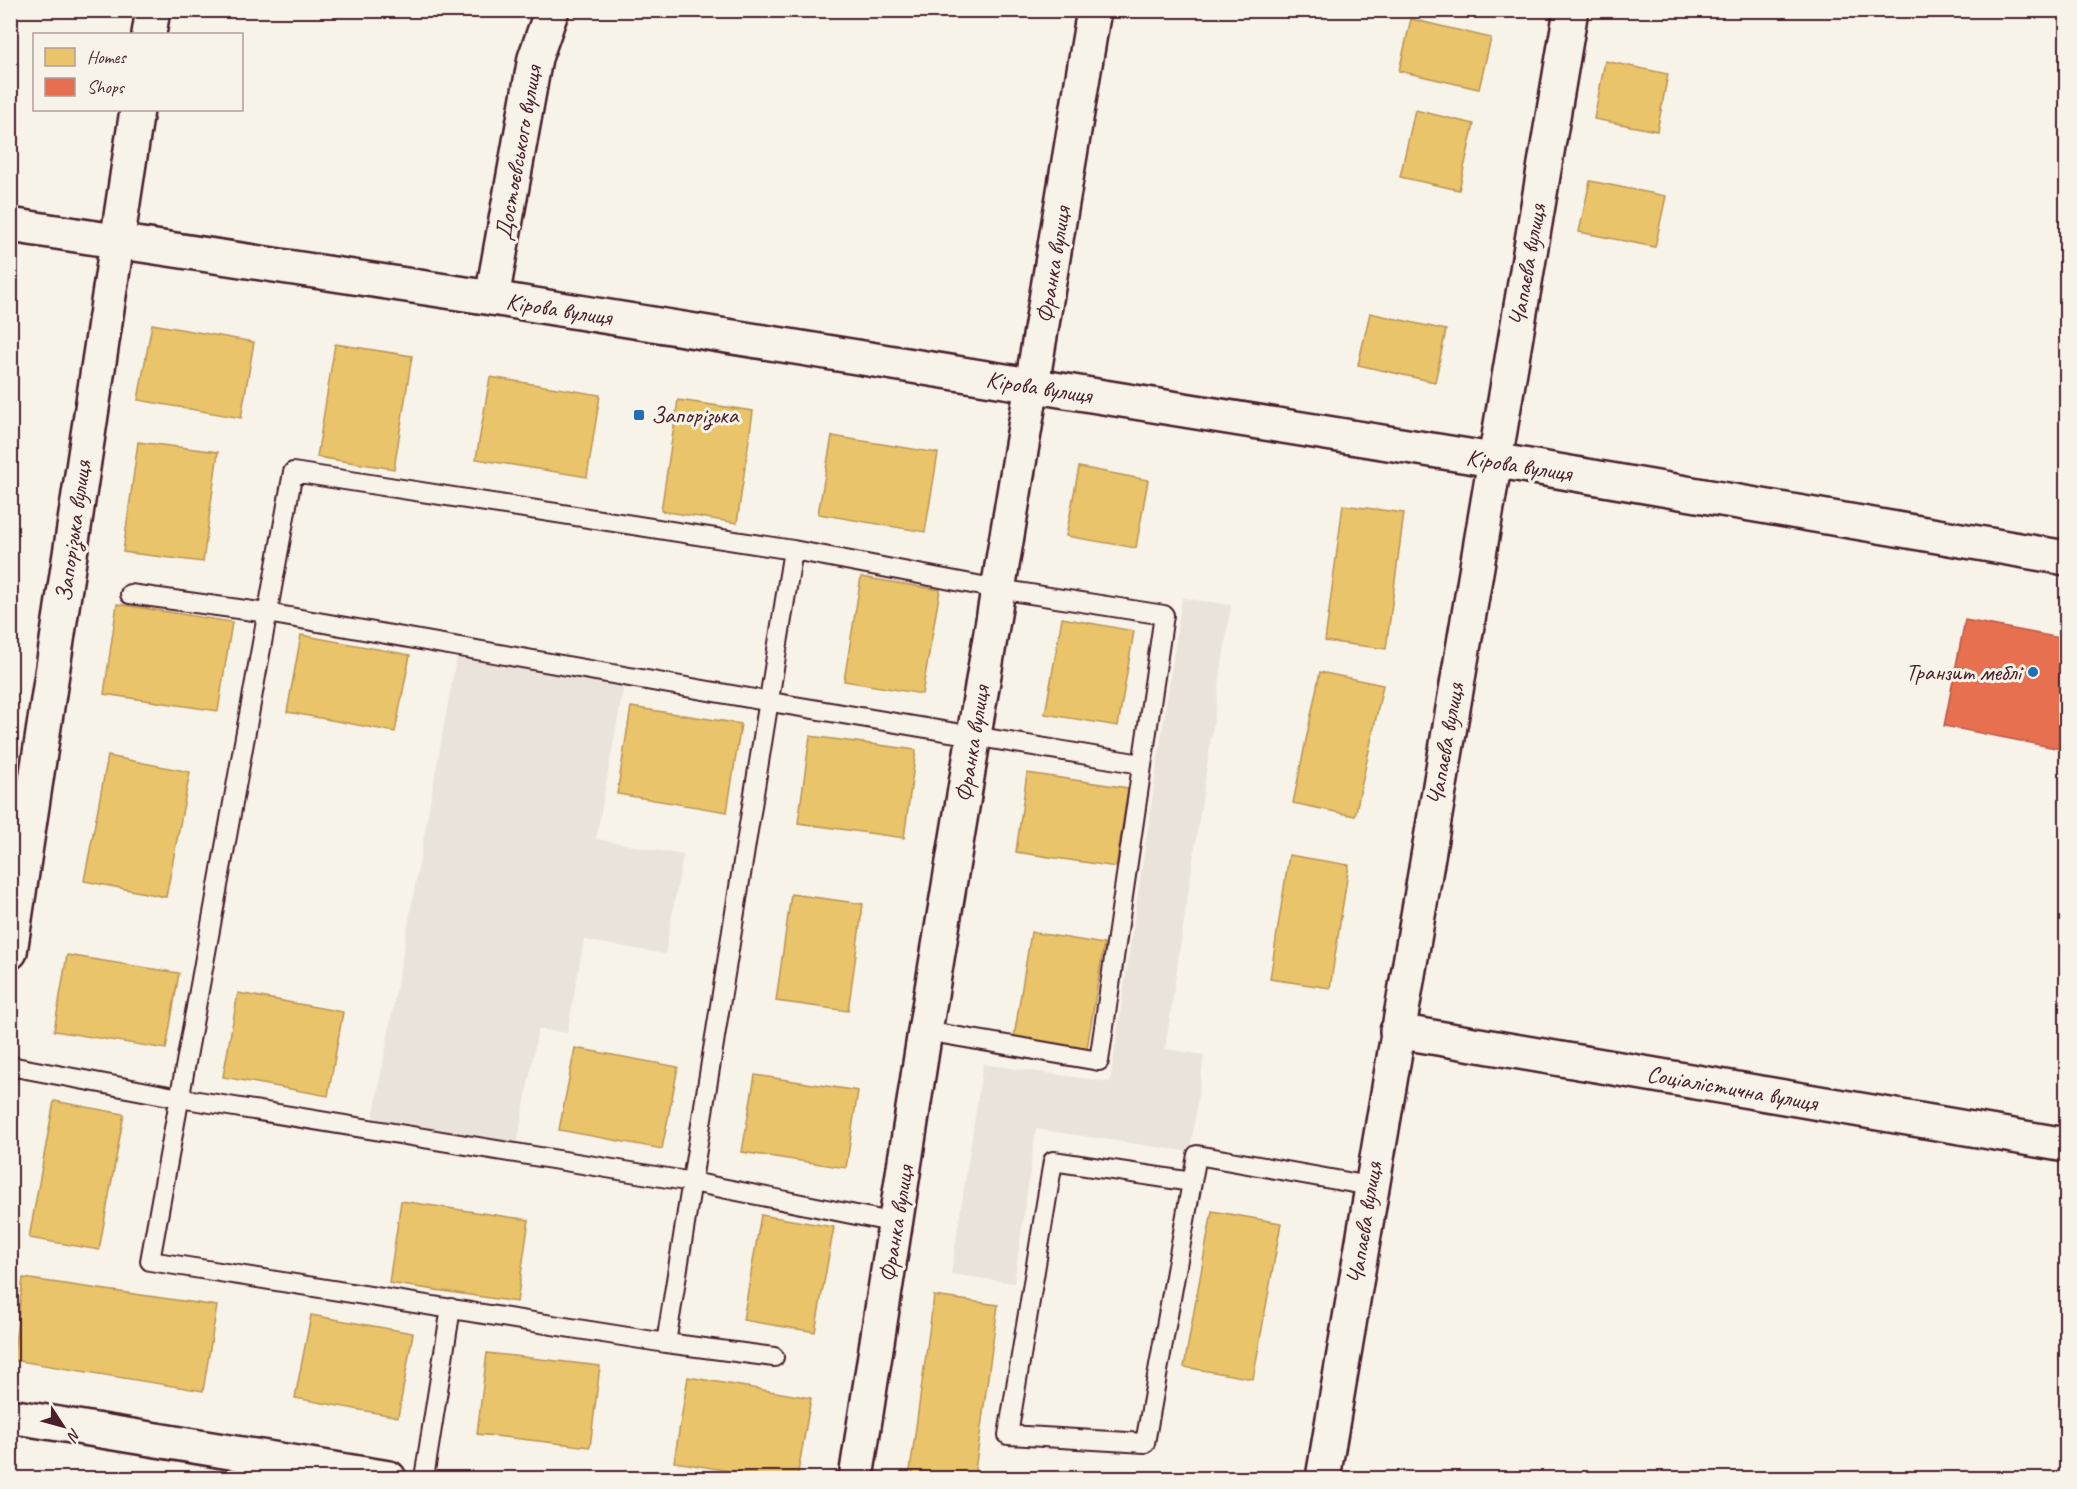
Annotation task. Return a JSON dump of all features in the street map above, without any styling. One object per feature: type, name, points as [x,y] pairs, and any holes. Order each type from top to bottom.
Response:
[{"type":"street","points":[[149,33],[153,10]]},
{"type":"street","name":"Достоєвського вулиця","points":[[492,298],[535,58],[552,10]]},
{"type":"street","name":"Франка вулиця","points":[[856,1479],[925,1031],[1094,10]]},
{"type":"street","name":"Чапаєва вулиця","points":[[1323,1479],[1370,1186],[1571,10]]},
{"type":"street","name":"Запорізька вулиця","points":[[10,952],[116,242],[138,111]]},
{"type":"street","name":"Кірова вулиця","points":[[10,225],[492,298],[1493,460],[2067,558]]},
{"type":"street","name":"Соціалістична вулиця","points":[[1397,1031],[2067,1145]]},
{"type":"street","points":[[10,1416],[389,1479]]},
{"type":"lane","points":[[774,1357],[666,1343],[150,1261],[293,472],[793,550],[998,589],[1164,615],[1099,1061],[925,1031]]},
{"type":"lane","points":[[666,1343],[771,702],[793,550]]},
{"type":"lane","points":[[130,594],[267,613],[771,702],[1142,764]]},
{"type":"lane","points":[[10,1066],[180,1098],[692,1182],[896,1223]]},
{"type":"lane","points":[[1192,1182],[1053,1161],[1008,1435],[1145,1443],[1197,1155],[1370,1186]]},
{"type":"lane","points":[[424,1479],[451,1308]]},
{"type":"shaded area","points":[[1182,598],[1231,605],[1165,1049],[1204,1055],[1190,1152],[1036,1129],[1014,1283],[951,1274],[983,1064],[1110,1082]]},
{"type":"shaded area","points":[[458,648],[625,679],[596,839],[683,855],[665,954],[584,940],[567,1033],[538,1029],[516,1150],[372,1124]]},
{"type":"building: Homes","points":[[1411,19],[1491,38],[1479,89],[1399,71]]},
{"type":"building: Homes","points":[[1605,61],[1668,74],[1657,131],[1594,119]]},
{"type":"building: Homes","points":[[1415,110],[1474,124],[1459,190],[1400,177]]},
{"type":"building: Homes","points":[[1590,181],[1666,196],[1655,247],[1579,232]]},
{"type":"building: Homes","points":[[1370,313],[1446,330],[1435,382],[1358,365]]},
{"type":"building: Homes","points":[[152,324],[254,342],[241,418],[138,400]]},
{"type":"building: Homes","points":[[335,344],[412,356],[394,469],[317,457]]},
{"type":"building: Homes","points":[[490,377],[600,395],[587,477],[476,459]]},
{"type":"building: Homes","points":[[678,400],[753,411],[737,523],[661,511]]},
{"type":"building: Homes","points":[[832,436],[938,453],[925,532],[818,514]]},
{"type":"building: Homes","points":[[138,442],[218,452],[203,562],[123,552]]},
{"type":"building: Homes","points":[[1079,467],[1148,480],[1136,548],[1066,536]]},
{"type":"building: Homes","points":[[1343,505],[1404,513],[1386,649],[1325,641]]},
{"type":"building: Homes","points":[[861,577],[940,590],[922,694],[844,681]]},
{"type":"building: Homes","points":[[117,604],[232,622],[218,711],[104,694]]},
{"type":"building: Homes","points":[[1062,618],[1134,631],[1118,726],[1045,714]]},
{"type":"building: Homes","points":[[301,635],[410,655],[395,732],[287,712]]},
{"type":"building: Homes","points":[[1320,672],[1383,685],[1355,816],[1293,803]]},
{"type":"building: Homes","points":[[631,707],[741,724],[727,812],[617,794]]},
{"type":"building: Homes","points":[[810,736],[916,750],[904,838],[798,823]]},
{"type":"building: Homes","points":[[108,756],[190,772],[166,897],[84,881]]},
{"type":"building: Homes","points":[[1027,773],[1128,788],[1116,867],[1016,852]]},
{"type":"building: Homes","points":[[1289,855],[1349,865],[1330,988],[1270,979]]},
{"type":"building: Homes","points":[[791,894],[863,904],[848,1011],[776,1001]]},
{"type":"building: Homes","points":[[1031,932],[1104,944],[1087,1049],[1014,1037]]},
{"type":"building: Homes","points":[[67,955],[179,973],[166,1049],[54,1031]]},
{"type":"building: Homes","points":[[238,993],[343,1012],[328,1096],[223,1077]]},
{"type":"building: Homes","points":[[575,1048],[678,1067],[662,1149],[559,1130]]},
{"type":"building: Homes","points":[[755,1075],[858,1091],[846,1168],[742,1152]]},
{"type":"building: Homes","points":[[54,1101],[124,1114],[99,1250],[29,1238]]},
{"type":"building: Homes","points":[[401,1201],[529,1220],[517,1302],[389,1283]]},
{"type":"building: Homes","points":[[1212,1211],[1281,1223],[1253,1379],[1184,1367]]},
{"type":"building: Homes","points":[[761,1215],[834,1227],[815,1332],[743,1320]]},
{"type":"building: Homes","points":[[23,1278],[217,1306],[203,1391],[13,1360]]},
{"type":"building: Homes","points":[[934,1296],[998,1305],[974,1478],[909,1478]]},
{"type":"building: Homes","points":[[311,1315],[413,1333],[398,1417],[295,1398]]},
{"type":"building: Homes","points":[[487,1353],[600,1366],[590,1447],[477,1434]]},
{"type":"building: Homes","points":[[688,1377],[811,1398],[797,1478],[774,1478],[674,1462]]},
{"type":"building: Shops","points":[[1965,620],[2066,639],[2066,750],[1944,726]]},
{"type":"place","name":"Запорізька","points":[[639,415]]},
{"type":"place","name":"Транзит меблі","points":[[2033,672]]}]
